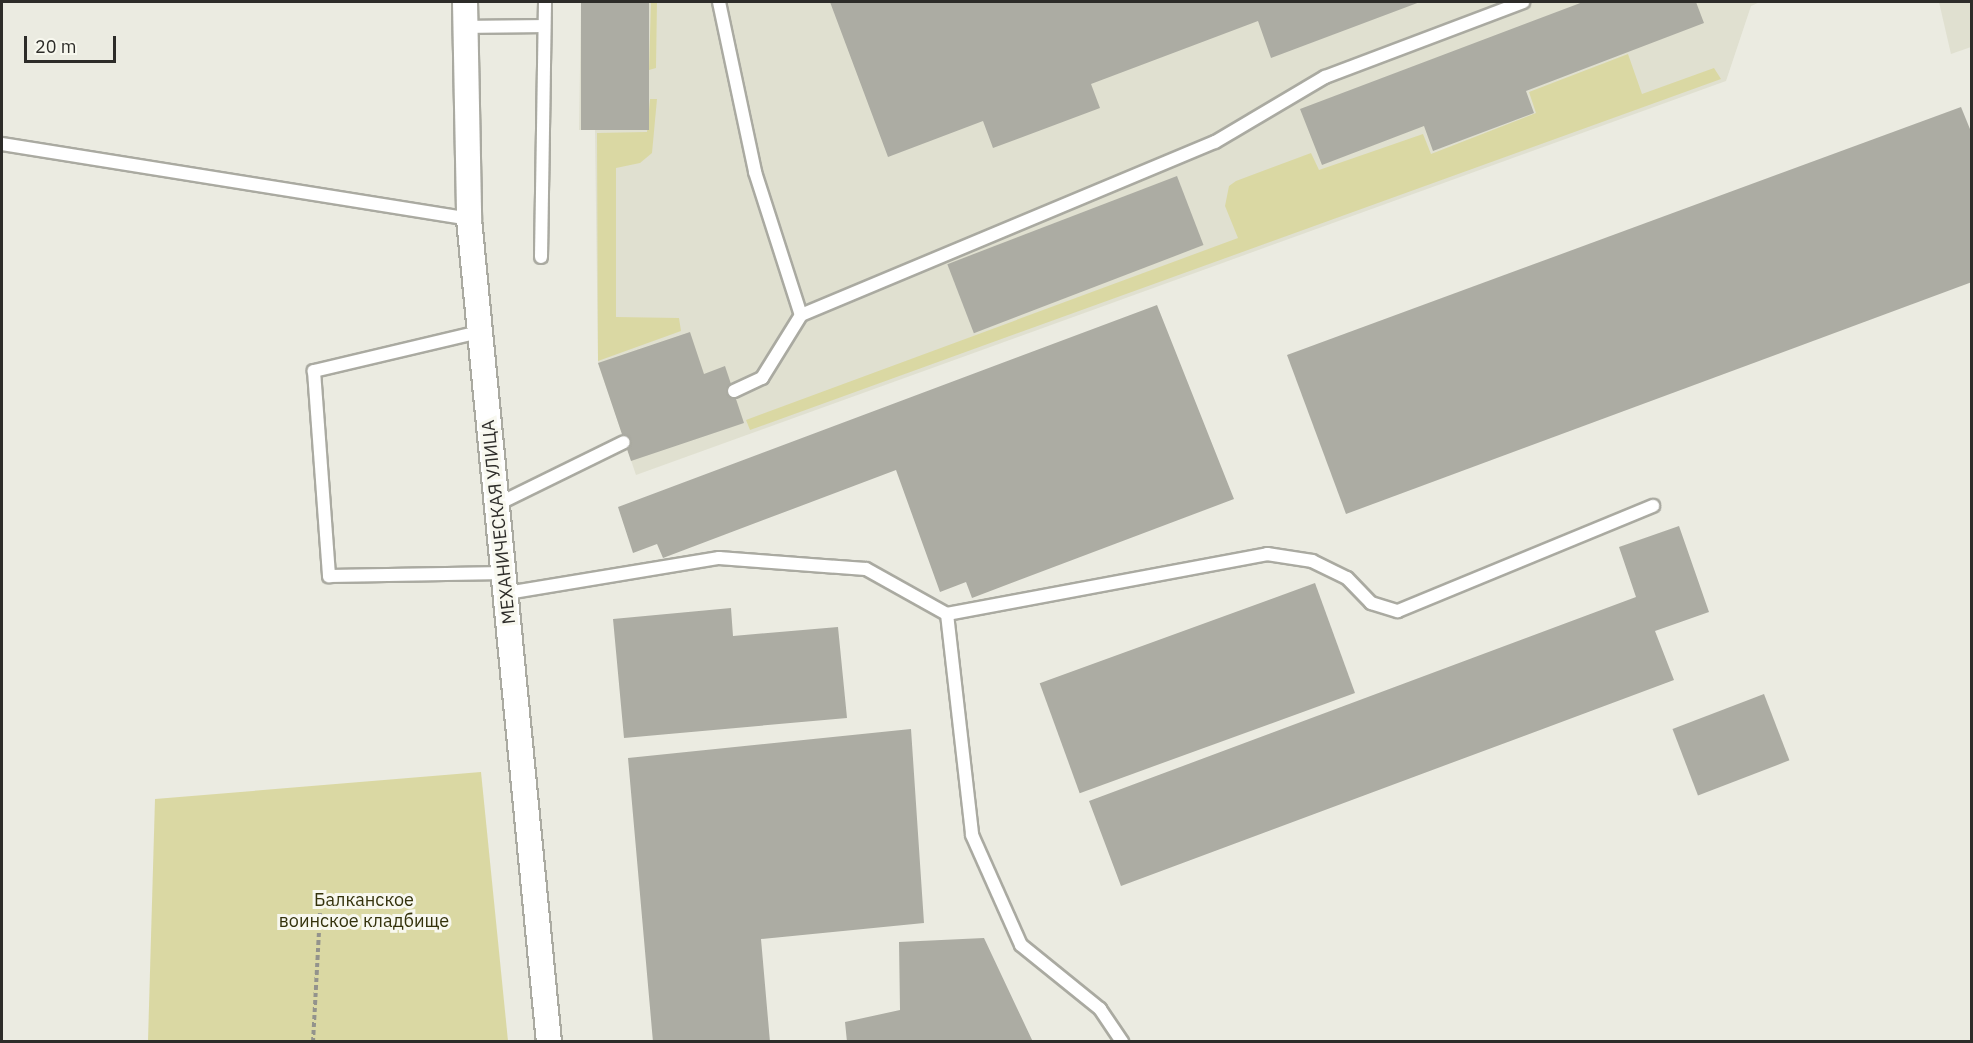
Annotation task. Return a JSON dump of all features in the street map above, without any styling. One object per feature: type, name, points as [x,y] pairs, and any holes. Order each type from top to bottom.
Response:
[{"type":"street","name":"МЕХАНИЧЕСКАЯ УЛИЦА","points":[[465,2],[469,219],[549,1041]]},
{"type":"lane","points":[[541,257],[544,2]]},
{"type":"lane","points":[[719,2],[755,172],[801,315]]},
{"type":"lane","points":[[734,391],[762,378],[801,315],[1215,142],[1325,77],[1523,2]]},
{"type":"lane","points":[[464,27],[543,26]]},
{"type":"lane","points":[[2,144],[469,219]]},
{"type":"lane","points":[[479,332],[314,371],[329,576],[506,583],[719,558],[866,570],[947,614],[1266,554],[1312,561],[1347,578],[1371,603],[1398,611],[1653,506]]},
{"type":"lane","points":[[498,504],[624,442]]},
{"type":"lane","points":[[947,614],[972,835],[1021,945],[1100,1009],[1122,1041]]},
{"type":"path","points":[[313,1041],[320,913]]},
{"type":"shaded area","points":[[581,2],[1760,2],[1751,6],[1726,81],[636,475],[598,363],[595,130],[579,130]]},
{"type":"shaded area","points":[[1939,2],[1971,2],[1971,47],[1951,54]]},
{"type":"green space","points":[[651,2],[657,2],[656,68],[649,70]]},
{"type":"green space","points":[[1628,54],[1642,94],[1714,68],[1721,79],[750,430],[746,420],[1238,238],[1225,206],[1229,186],[1236,181],[1311,153],[1319,170],[1423,134],[1431,154],[1536,113],[1529,92]]},
{"type":"green space","points":[[650,99],[657,99],[652,153],[640,163],[616,168],[616,317],[679,318],[681,331],[598,361],[597,133],[647,132]]},
{"type":"green space","name":"Балканское воинское кладбище","points":[[481,772],[508,1041],[148,1041],[155,799]]},
{"type":"building","points":[[581,2],[649,2],[649,130],[581,130]]},
{"type":"building","points":[[830,2],[1420,2],[1271,58],[1258,21],[1091,84],[1100,108],[993,148],[983,121],[888,157]]},
{"type":"building","points":[[1583,2],[1696,2],[1704,23],[1526,91],[1534,113],[1433,151],[1424,126],[1322,165],[1300,109]]},
{"type":"building","points":[[1961,107],[1972,134],[1972,282],[1346,514],[1287,355]]},
{"type":"building","points":[[1177,176],[1204,245],[974,333],[947,264]]},
{"type":"building","points":[[1157,305],[1234,499],[972,598],[966,582],[940,592],[896,470],[663,558],[657,544],[633,553],[618,507]]},
{"type":"building","points":[[690,332],[704,374],[725,366],[744,423],[631,461],[598,363]]},
{"type":"building","points":[[1679,526],[1709,612],[1655,631],[1674,680],[1121,886],[1089,801],[1636,597],[1619,547]]},
{"type":"building","points":[[1315,583],[1355,693],[1080,793],[1040,683]]},
{"type":"building","points":[[731,608],[733,636],[838,627],[847,718],[624,738],[613,619]]},
{"type":"building","points":[[1764,694],[1789,760],[1698,795],[1673,729]]},
{"type":"building","points":[[911,729],[924,923],[761,939],[770,1042],[653,1042],[628,758]]},
{"type":"building","points":[[984,938],[1033,1042],[847,1042],[845,1022],[900,1010],[899,942]]}]
